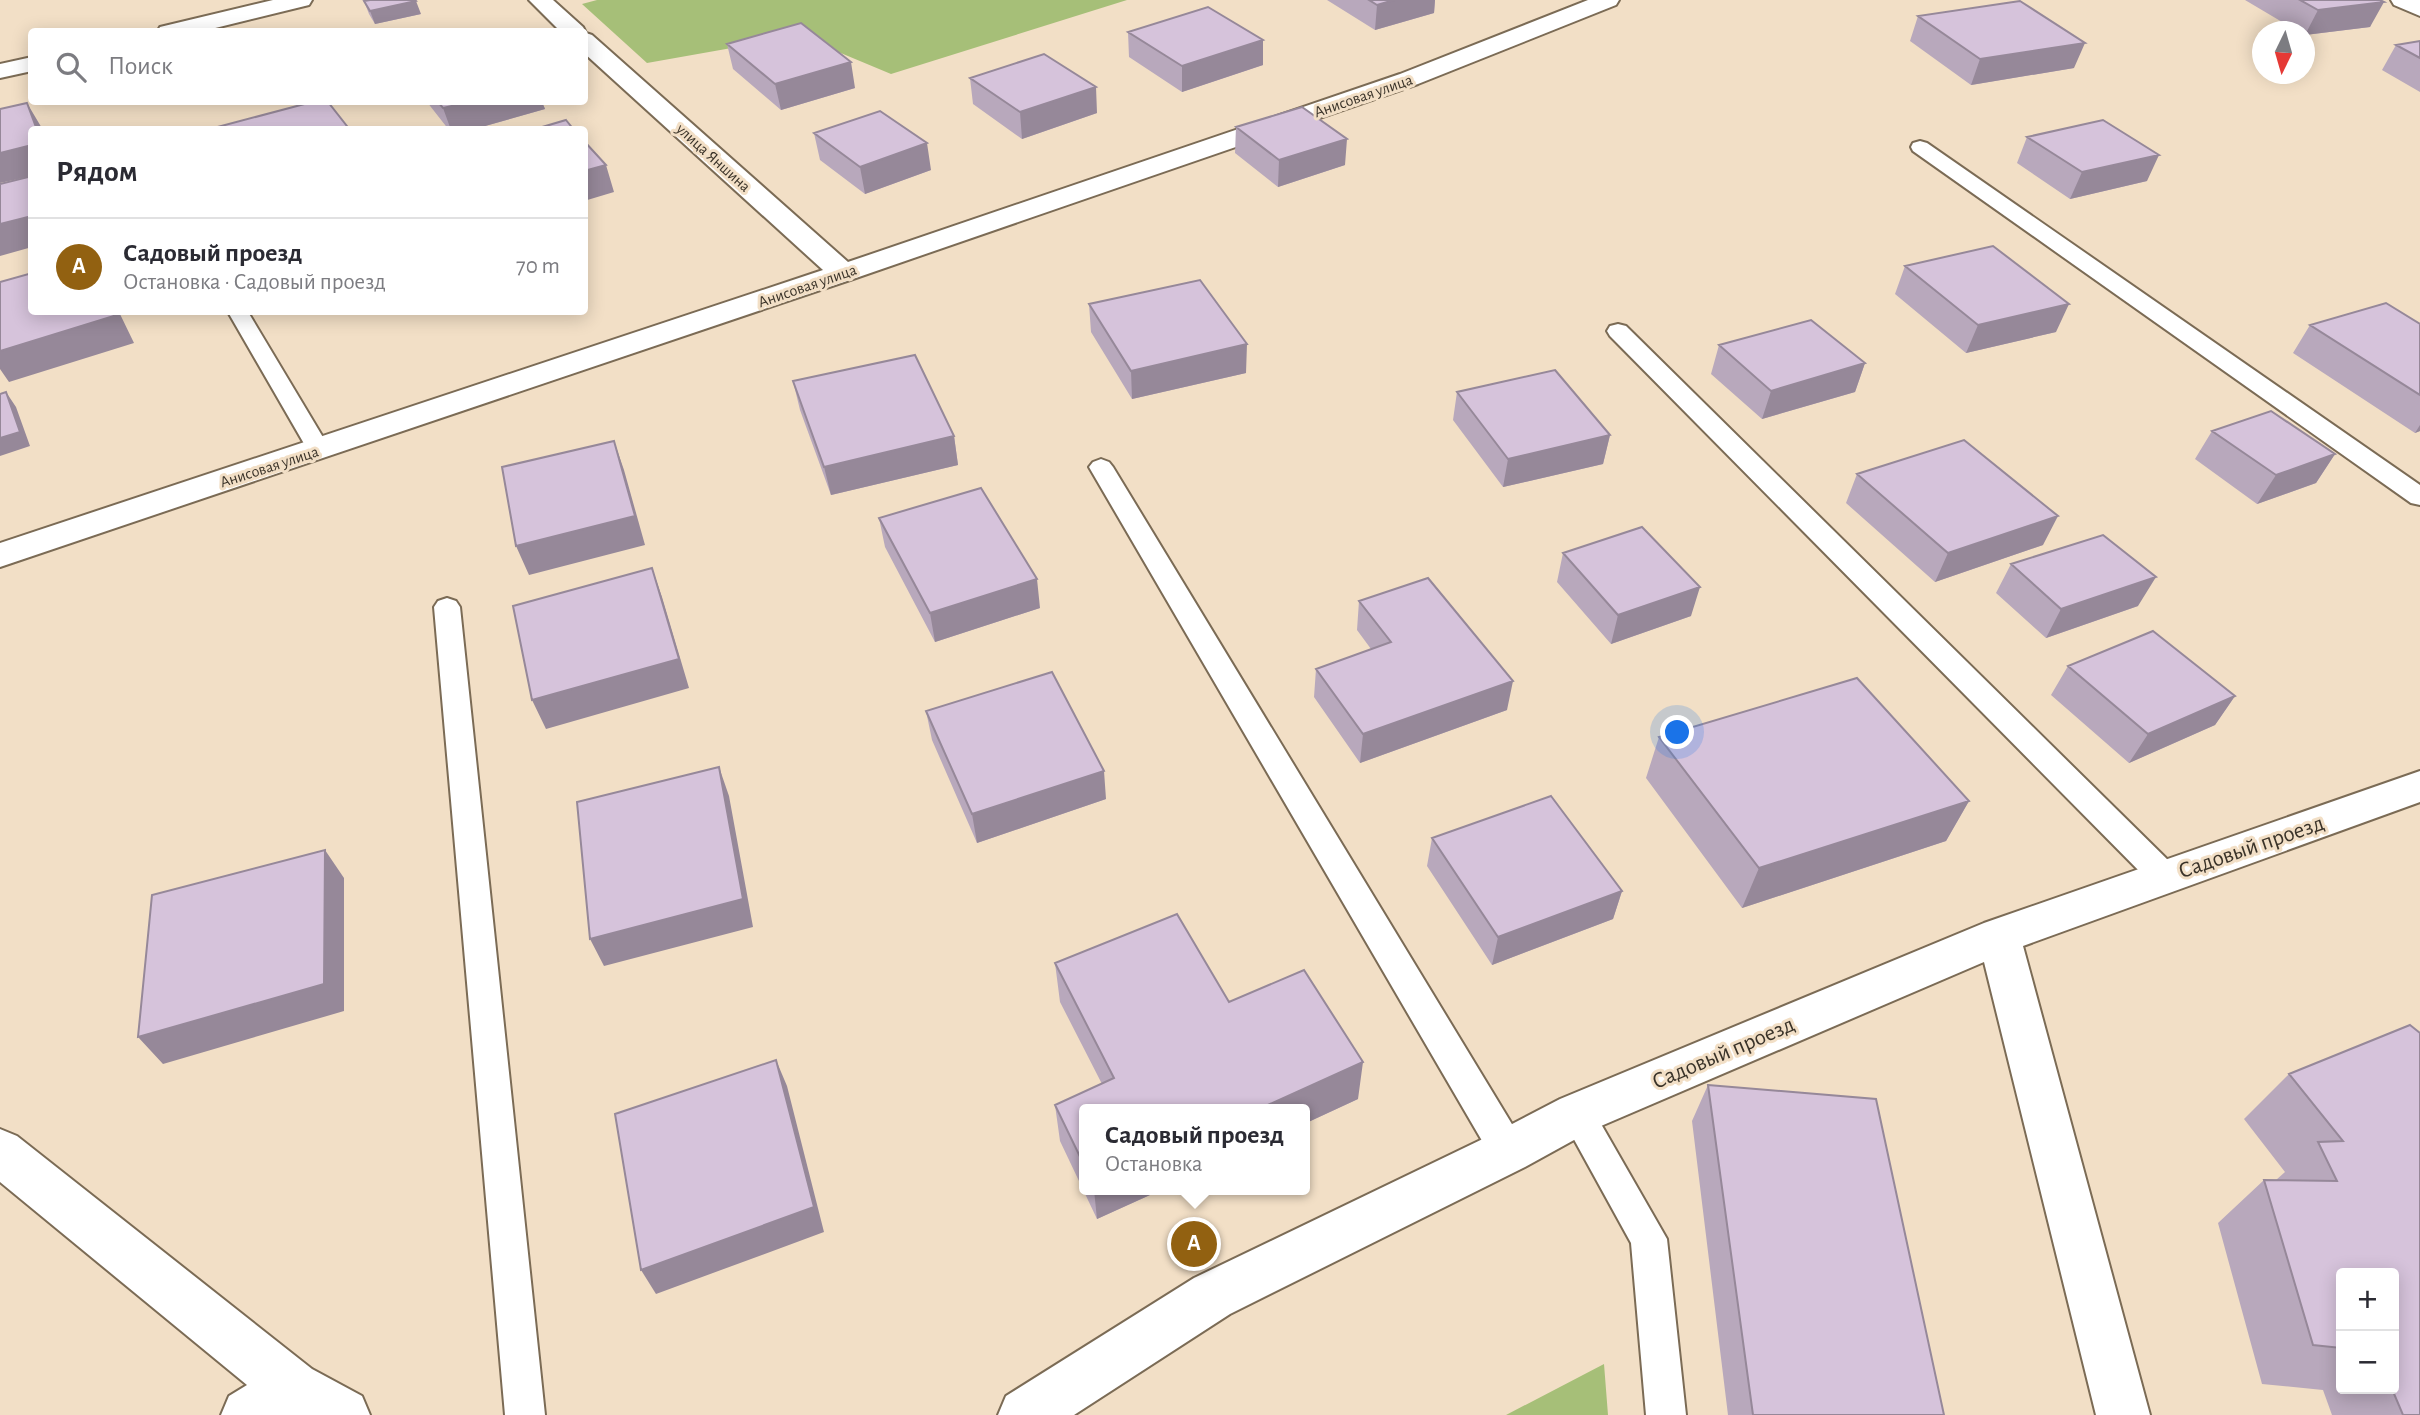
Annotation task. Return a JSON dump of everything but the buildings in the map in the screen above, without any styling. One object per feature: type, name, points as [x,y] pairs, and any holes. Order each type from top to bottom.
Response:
[{"type":"street","points":[[185,28],[301,0]]},
{"type":"street","points":[[540,0],[571,28]]},
{"type":"street","name":"Анисовая улица","points":[[0,555],[843,273],[1409,79],[1608,0]]},
{"type":"street","points":[[2402,0],[2420,9]]},
{"type":"street","name":"улица Яншина","points":[[588,44],[843,273]]},
{"type":"street","points":[[0,71],[28,65]]},
{"type":"street","name":"Садовый проезд","points":[[1025,1415],[1212,1296],[1508,1151],[1577,1114],[1998,936],[2420,786]]},
{"type":"street","points":[[1998,936],[2123,1415]]},
{"type":"street","points":[[0,1152],[293,1388],[343,1415]]},
{"type":"street","points":[[248,1415],[293,1388]]},
{"type":"lane","points":[[1920,147],[2420,496]]},
{"type":"lane","points":[[240,315],[318,449]]},
{"type":"lane","points":[[1618,331],[2164,876]]},
{"type":"lane","points":[[1101,467],[1508,1151]]},
{"type":"lane","points":[[447,607],[525,1415]]},
{"type":"lane","points":[[1577,1114],[1649,1239],[1666,1415]]},
{"type":"green space","points":[[597,0],[1127,0],[891,74],[800,36],[647,63],[582,4]]},
{"type":"green space","points":[[1604,1364],[1608,1415],[1506,1415]]},
{"type":"place","name":"Садовый проезд","points":[[1194,1244]]}]
